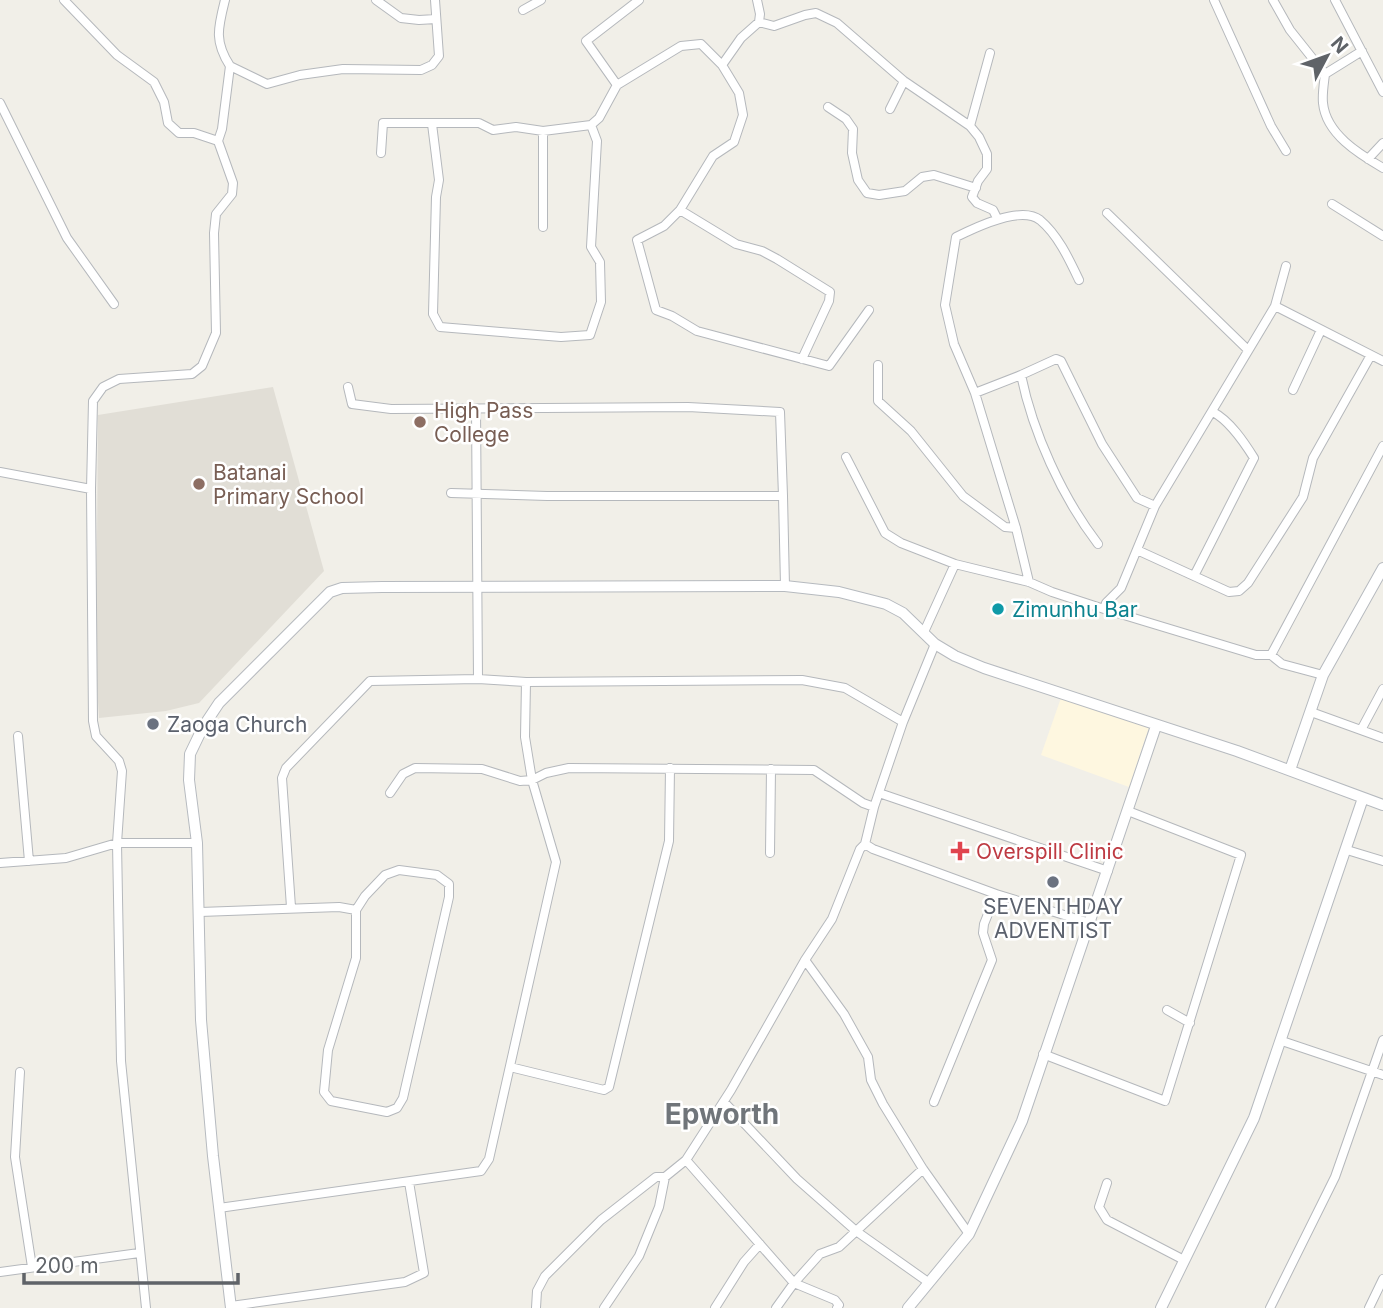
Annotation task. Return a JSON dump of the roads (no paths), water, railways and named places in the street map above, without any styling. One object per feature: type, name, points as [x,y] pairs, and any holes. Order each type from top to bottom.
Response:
[{"type":"street","points":[[64,0],[117,55],[154,82],[164,102],[168,123],[179,133],[194,133],[218,141]]},
{"type":"street","points":[[225,0],[220,22],[219,49],[230,66],[267,84],[300,75],[343,69],[421,70],[432,65],[439,56],[435,0]]},
{"type":"street","points":[[376,0],[401,18],[436,19]]},
{"type":"street","points":[[523,10],[541,0]]},
{"type":"street","points":[[617,85],[586,41],[639,0]]},
{"type":"street","points":[[722,65],[741,38],[759,22],[757,0]]},
{"type":"street","points":[[1214,0],[1247,77],[1286,150]]},
{"type":"street","points":[[1273,0],[1290,30],[1325,75],[1323,103],[1329,122],[1343,139],[1383,168]]},
{"type":"street","points":[[1335,0],[1383,92]]},
{"type":"street","points":[[759,22],[774,26],[816,13],[837,23],[904,81],[971,126],[987,154],[987,169],[972,197],[977,203],[993,210],[997,218]]},
{"type":"street","points":[[381,153],[383,123],[479,123],[493,130],[516,127],[543,131],[591,125],[599,118],[617,85],[681,46],[701,44],[722,65],[739,93],[743,115],[734,142],[713,156],[680,209],[664,226],[637,240],[656,310],[697,331],[829,366],[869,310]]},
{"type":"street","points":[[1325,75],[1362,51]]},
{"type":"street","points":[[971,126],[990,53]]},
{"type":"street","points":[[146,1308],[121,1061],[117,844],[122,771],[118,761],[96,736],[93,720],[93,401],[103,387],[119,379],[192,374],[202,366],[216,332],[216,214],[232,194],[233,183],[218,141],[230,66]]},
{"type":"street","points":[[890,108],[904,81]]},
{"type":"street","points":[[0,103],[67,238],[114,304]]},
{"type":"street","points":[[828,107],[846,119],[853,129],[852,153],[858,180],[867,193],[879,195],[905,191],[922,177],[934,175],[976,188]]},
{"type":"street","points":[[432,124],[439,180],[433,279],[433,314],[436,321],[440,327],[561,337],[590,335],[601,302],[600,262],[591,247],[597,141],[591,125]]},
{"type":"street","points":[[543,131],[543,228]]},
{"type":"street","points":[[1368,159],[1383,143]]},
{"type":"street","points":[[1332,204],[1383,236]]},
{"type":"street","points":[[680,209],[736,244],[762,251],[830,292],[829,301],[802,359]]},
{"type":"street","points":[[1107,213],[1248,351]]},
{"type":"street","points":[[1029,582],[1016,528],[975,393],[954,345],[945,305],[956,237],[997,218],[1023,215],[1038,218],[1064,250],[1079,280]]},
{"type":"street","points":[[1104,609],[1106,603],[1121,588],[1155,506],[1275,306],[1286,266]]},
{"type":"street","points":[[1275,306],[1383,361]]},
{"type":"street","points":[[1293,390],[1321,330]]},
{"type":"street","points":[[1137,550],[1229,592],[1239,591],[1248,583],[1303,497],[1313,457],[1371,355]]},
{"type":"street","points":[[975,393],[1021,376],[1056,359],[1061,361],[1102,444],[1137,498],[1155,506]]},
{"type":"street","points":[[878,365],[878,401],[911,430],[963,496],[1005,527],[1016,528]]},
{"type":"street","points":[[1021,376],[1025,394],[1055,473],[1076,515],[1098,544]]},
{"type":"street","points":[[348,387],[352,404],[391,409],[688,407],[780,412],[785,586]]},
{"type":"street","points":[[477,410],[478,679]]},
{"type":"street","points":[[1194,576],[1254,458],[1221,416],[1213,412]]},
{"type":"street","points":[[1271,655],[1383,446]]},
{"type":"street","points":[[846,457],[885,533],[901,544],[955,564],[1029,582],[1104,609],[1231,648],[1256,655],[1271,655],[1282,664],[1322,675]]},
{"type":"street","points":[[0,472],[91,489]]},
{"type":"street","points":[[451,493],[783,496]]},
{"type":"street","points":[[924,632],[955,564]]},
{"type":"street","points":[[1290,770],[1322,675],[1382,572]]},
{"type":"street","points":[[409,1182],[424,1273],[405,1282],[231,1307],[201,1020],[200,912],[197,843],[190,792],[190,754],[219,703],[325,595],[342,588],[785,586],[839,592],[886,604],[903,613],[935,644],[984,668],[1290,770],[1383,805]]},
{"type":"street","points":[[604,1308],[639,1256],[659,1207],[666,1177],[686,1160],[724,1102],[805,960],[832,919],[860,849],[865,844],[866,832],[903,722],[935,644]]},
{"type":"street","points":[[291,907],[282,778],[286,768],[370,681],[802,680],[845,688],[903,722]]},
{"type":"street","points":[[219,1208],[481,1171],[489,1159],[556,862],[532,780],[525,737],[526,682]]},
{"type":"street","points":[[1362,730],[1383,689]]},
{"type":"street","points":[[1311,712],[1383,738]]},
{"type":"street","points":[[908,1308],[969,1234],[1022,1121],[1156,726]]},
{"type":"street","points":[[18,736],[29,861]]},
{"type":"street","points":[[390,793],[403,774],[415,768],[482,769],[520,781],[532,780],[546,773],[569,768],[814,770],[863,803],[874,807]]},
{"type":"street","points":[[510,1067],[604,1090],[609,1087],[669,842],[670,768]]},
{"type":"street","points":[[770,853],[771,769]]},
{"type":"street","points":[[879,793],[1108,871]]},
{"type":"street","points":[[1161,1308],[1246,1136],[1282,1041],[1363,798]]},
{"type":"street","points":[[1043,1055],[1165,1101],[1241,855],[1128,811]]},
{"type":"street","points":[[0,863],[66,858],[117,844],[197,843]]},
{"type":"street","points":[[865,844],[996,894],[1090,923]]},
{"type":"street","points":[[1347,850],[1383,862]]},
{"type":"street","points":[[399,870],[437,875],[449,884],[449,897],[402,1098],[397,1108],[387,1112],[331,1101],[324,1092],[328,1050],[356,958],[356,910],[385,875],[399,870]]},
{"type":"street","points":[[934,1102],[992,960],[983,933],[996,894]]},
{"type":"street","points":[[200,912],[291,907],[339,907],[356,910]]},
{"type":"street","points":[[805,960],[844,1014],[868,1057],[871,1080],[883,1104],[923,1169],[969,1234]]},
{"type":"street","points":[[1167,1010],[1189,1023]]},
{"type":"street","points":[[1270,1308],[1335,1177],[1383,1040]]},
{"type":"street","points":[[1282,1041],[1383,1076]]},
{"type":"street","points":[[20,1072],[15,1157],[32,1267]]},
{"type":"street","points":[[724,1102],[797,1179],[856,1230],[928,1282]]},
{"type":"street","points":[[686,1160],[794,1283],[835,1300],[839,1305],[837,1308]]},
{"type":"street","points":[[776,1308],[820,1254],[839,1247],[923,1169]]},
{"type":"street","points":[[536,1308],[537,1291],[545,1276],[582,1238],[656,1177],[666,1177]]},
{"type":"street","points":[[1107,1183],[1099,1207],[1107,1220],[1184,1260]]},
{"type":"street","points":[[715,1308],[744,1262],[760,1244]]},
{"type":"street","points":[[0,1272],[139,1253]]},
{"type":"street","points":[[1369,1308],[1383,1279]]},
{"type":"place","name":"High Pass College","points":[[420,422]]},
{"type":"place","name":"Batanai Primary School","points":[[199,484]]},
{"type":"place","name":"Zimunhu Bar","points":[[998,609]]},
{"type":"place","name":"Zaoga Church","points":[[153,724]]},
{"type":"place","name":"Overspill Clinic","points":[[960,851]]},
{"type":"place","name":"SEVENTHDAY ADVENTIST","points":[[1053,882]]},
{"type":"district","name":"Epworth","points":[[722,1114]]}]
